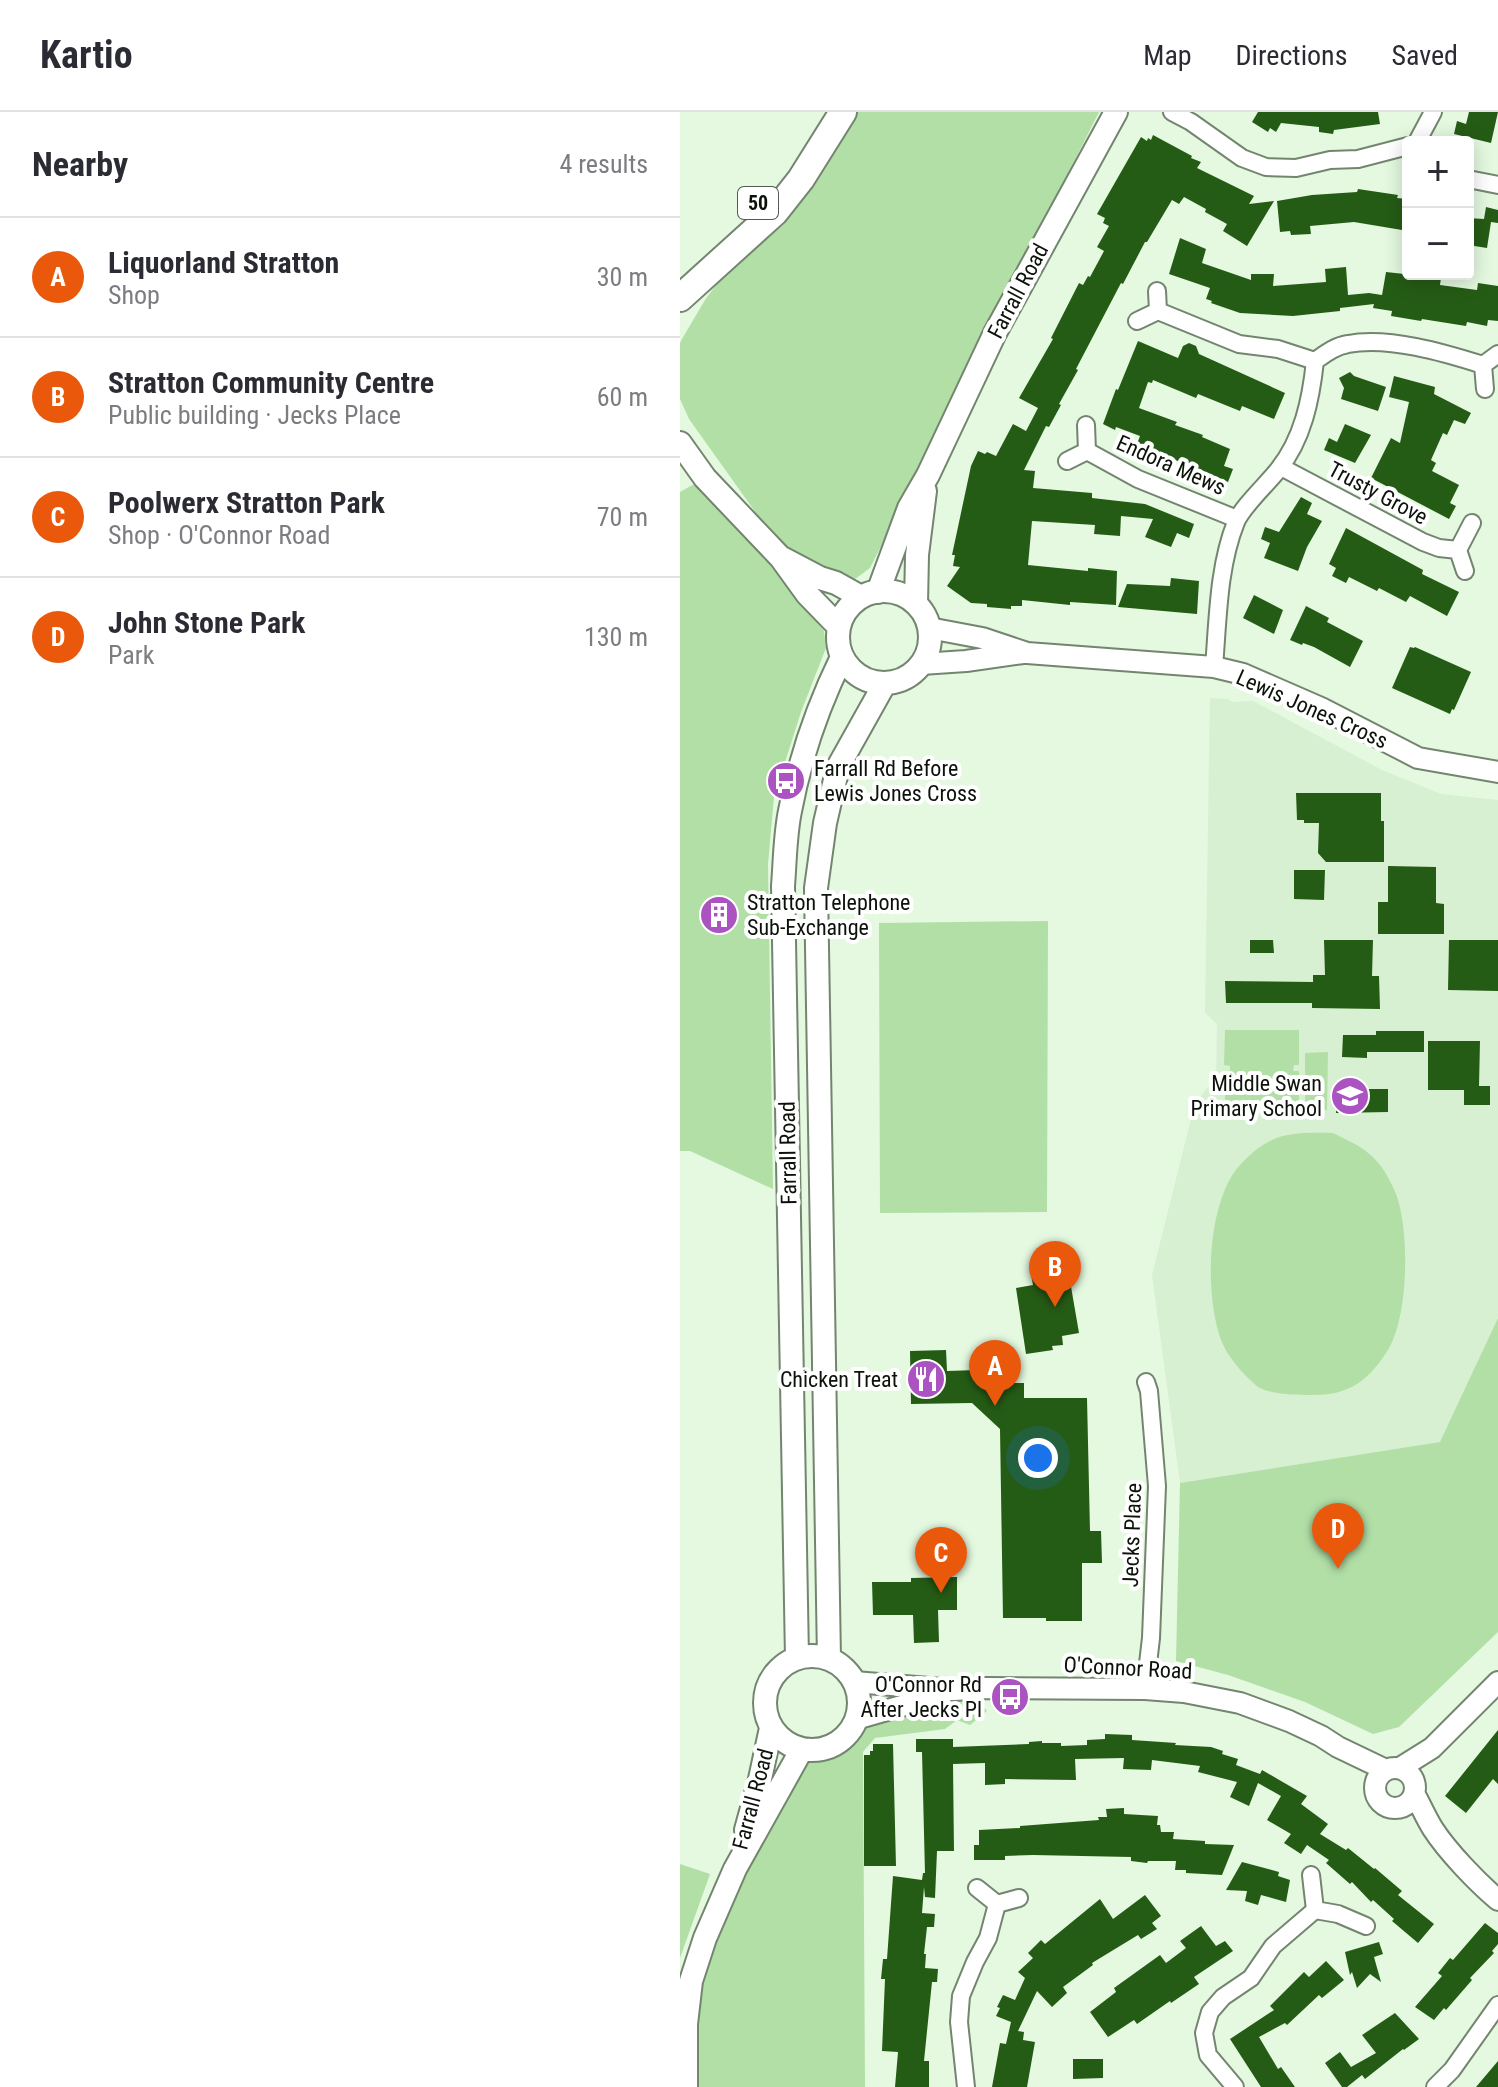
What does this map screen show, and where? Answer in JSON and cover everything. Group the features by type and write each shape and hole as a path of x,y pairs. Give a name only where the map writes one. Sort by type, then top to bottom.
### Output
{"main road":[{"name":"Farrall Road","path":"797,1658 783,886 790,812 806,750 842,657 839,627 844,615 851,605 869,595 995,333 1116,112"},
{"name":"50","path":"686,286 813,142 838,119"},
{"path":"680,314 686,286"},
{"path":"680,443 705,478 781,558 807,594 839,627"},
{"name":"Farrall Road","path":"916,604 920,518 928,475"},
{"path":"781,558 820,578 869,595 891,592 904,596 916,604 924,615 930,640 921,664 911,674 885,683 868,680 853,671 842,657"},
{"name":"Farrall Road","path":"829,1659 816,888 825,823 838,767 885,683"},
{"path":"814,1656 829,1659 848,1672 854,1682 859,1706 856,1719 841,1740 829,1747 802,1749 789,1744 771,1728 764,1701 768,1685 783,1665 797,1658 814,1656"},
{"name":"Farrall Road","path":"735,1869 771,1728"},
{"name":"Farrall Road","path":"686,2087 686,2024 691,1981 705,1938 735,1869 802,1749"}],"street":[{"path":"1172,112 1242,158 1266,167 1296,168 1330,160 1358,159 1402,148"},
{"path":"1420,136 1433,112"},
{"path":"1474,180 1498,185"},
{"path":"1157,291 1158,311"},
{"path":"1137,321 1158,311 1239,344 1278,349 1315,361"},
{"path":"1214,667 1221,584 1237,519 1281,467 1301,429 1311,395 1315,361 1333,348 1349,343 1379,343 1438,351 1483,365"},
{"path":"1483,365 1498,354"},
{"path":"1483,365 1485,389"},
{"name":"Endora Mews","path":"1086,425 1087,451"},
{"name":"Endora Mews","path":"1067,461 1087,451"},
{"name":"Endora Mews","path":"1087,451 1138,479 1237,519"},
{"name":"Trusty Grove","path":"1281,467 1423,542 1458,550"},
{"path":"1465,571 1458,550 1472,523"},
{"name":"Lewis Jones Cross","path":"929,628 982,638 1027,653"},
{"name":"Lewis Jones Cross","path":"921,664 1027,653 1214,667 1243,674 1321,708 1418,758 1498,772"},
{"name":"Jecks Place","path":"1145,1689 1151,1638 1157,1486 1146,1382"},
{"name":"O'Connor Road","path":"854,1682 954,1690 1145,1689 1184,1692 1240,1703 1321,1736 1338,1747 1358,1772 1410,1774 1411,1795 1433,1830 1498,1900"},
{"path":"1387,1775 1432,1748 1498,1682"},
{"name":"O'Connor Road","path":"856,1719 954,1690"},
{"path":"1411,1795 1432,1748"},
{"name":"O'Connor Road","path":"1387,1775 1375,1793 1383,1804 1395,1808 1411,1795"},
{"path":"1311,1875 1315,1910"},
{"path":"977,1888 997,1904"},
{"path":"997,1904 1019,1898"},
{"path":"966,2087 959,2022 961,1996 988,1938 997,1904"},
{"path":"1315,1910 1338,1914 1366,1926"},
{"path":"1235,2087 1208,2055 1204,2033 1210,2012 1223,1997 1251,1978 1273,1946 1315,1910"},
{"path":"1435,2087 1452,2070 1498,2005"}],"shaded area":[{"name":"Middle Swan Primary School","path":"1210,698 1232,702 1253,701 1382,770 1441,794 1498,800 1498,1318 1441,1442 1180,1483 1152,1275 1195,1103 1207,1088 1216,1088 1217,1024 1205,1013"}],"green space":[{"path":"843,112 1099,112 870,568 851,582 801,561 771,534 689,419 680,399 682,339 705,300"},
{"path":"705,478 824,631 826,648 801,712 774,797 768,864 773,1189 690,1151 680,1151 680,492"},
{"path":"1048,921 1047,1212 880,1213 879,923"},
{"path":"1225,1030 1299,1030 1299,1065 1294,1065 1293,1071 1299,1071 1299,1107 1225,1106 1225,1071 1230,1071 1230,1066 1224,1065"},
{"path":"1328,1052 1327,1110 1305,1110 1305,1053"},
{"path":"1333,1133 1374,1158 1396,1194 1401,1210 1405,1252 1399,1320 1386,1353 1371,1372 1355,1385 1325,1394 1270,1392 1258,1387 1245,1375 1221,1340 1212,1301 1211,1279 1218,1211 1233,1174 1263,1145 1292,1134"},
{"path":"1498,1318 1498,1632 1399,1727 1373,1734 1305,1702 1228,1675 1176,1661 1180,1483 1440,1442"},
{"path":"985,1688 980,1703 987,1711 970,1725 957,1720 945,1729 875,1738 863,1752 865,2087 689,2087 691,1981 802,1749 835,1743 856,1719"},
{"path":"680,1864 710,1874 680,1958"}],"building":[{"path":"1258,112 1378,112 1380,124 1334,130 1333,134 1319,132 1319,127 1281,123 1276,132 1270,128 1268,132 1252,122"},
{"path":"1469,112 1498,112 1491,143 1474,139 1474,136 1454,134 1457,121 1466,124"},
{"path":"1153,135 1201,162 1197,168 1254,196 1249,204 1274,201 1247,246 1223,231 1227,224 1205,212 1206,209 1184,197 1179,204 1172,200 1121,283 1076,369 1061,405 1049,427 1046,426 1024,470 1035,471 1033,488 1092,493 1092,498 1145,504 1194,524 1189,538 1177,533 1171,547 1145,537 1153,519 1121,516 1120,536 1094,534 1095,525 1032,521 1028,565 1117,571 1116,605 1070,602 1070,605 1022,600 1022,606 1011,606 1011,609 971,603 947,586 960,567 953,566 955,555 952,555 971,466 978,451 996,456 1013,424 1026,431 1038,408 1019,398 1053,339 1079,283 1083,285 1090,277 1104,251 1097,247 1109,226 1103,223 1105,218 1097,214 1141,137 1147,141"},
{"path":"1358,189 1398,195 1397,198 1402,198 1402,230 1354,222 1310,226 1311,234 1280,232 1277,201 1357,192"},
{"path":"1486,207 1498,210 1498,223 1491,222 1487,248 1474,246 1474,218 1484,219"},
{"path":"1180,238 1206,249 1202,263 1251,280 1251,274 1274,274 1273,286 1326,282 1325,269 1346,267 1348,295 1382,295 1386,272 1402,274 1402,280 1441,280 1440,285 1477,290 1478,283 1498,286 1498,321 1488,320 1487,326 1467,322 1466,326 1421,321 1391,316 1392,311 1373,308 1374,304 1293,316 1240,313 1206,299 1210,288 1169,274"},
{"path":"1138,341 1178,358 1183,346 1189,343 1196,346 1199,354 1285,393 1274,419 1242,406 1240,411 1198,394 1196,398 1153,380 1152,383 1148,382 1139,408 1177,422 1175,425 1230,449 1224,466 1233,469 1228,482 1213,476 1211,481 1195,476 1197,469 1137,444 1140,436 1103,424"},
{"path":"1350,372 1386,387 1378,411 1341,399 1344,388 1339,378"},
{"path":"1394,376 1435,387 1434,394 1471,413 1465,424 1454,420 1447,435 1443,433 1431,460 1436,463 1432,471 1459,485 1450,503 1456,506 1449,519 1371,478 1391,438 1400,443 1409,402 1389,397"},
{"path":"1345,424 1371,435 1355,463 1324,450 1329,438 1337,442"},
{"path":"1301,497 1312,503 1307,514 1322,521 1298,571 1264,558 1270,543 1261,539 1265,527 1279,532"},
{"path":"1346,528 1423,570 1422,574 1459,592 1447,616 1410,596 1406,602 1349,577 1346,583 1332,576 1336,568 1329,564"},
{"path":"1171,578 1199,581 1197,614 1118,607 1127,584 1170,586"},
{"path":"1254,595 1283,610 1274,634 1243,618"},
{"path":"1306,606 1329,618 1327,622 1363,641 1350,667 1314,647 1290,640"},
{"path":"1410,647 1471,672 1450,714 1392,688"},
{"path":"1296,793 1381,793 1384,862 1326,862 1318,853 1319,823 1297,820"},
{"path":"1388,866 1436,867 1436,903 1444,904 1444,934 1378,934 1378,902 1388,902"},
{"path":"1294,870 1325,870 1324,900 1294,899"},
{"name":"Stratton Telephone Sub-Exchange","path":"706,901 732,901 732,929 706,929"},
{"path":"1250,940 1273,940 1274,953 1250,953"},
{"path":"1324,940 1373,940 1372,976 1379,976 1380,1009 1312,1008 1312,1003 1226,1003 1225,981 1313,982 1313,975 1325,975"},
{"path":"1449,940 1498,940 1498,991 1448,990"},
{"path":"1376,1031 1424,1031 1424,1052 1367,1052 1367,1058 1342,1057 1343,1035 1376,1035"},
{"path":"1428,1041 1480,1041 1479,1086 1490,1086 1490,1105 1464,1105 1464,1090 1428,1090"},
{"path":"1388,1089 1388,1112 1336,1113 1337,1090"},
{"path":"1065,1265 1079,1333 1062,1336 1063,1345 1052,1346 1053,1350 1026,1354 1016,1288 1033,1285 1030,1269"},
{"path":"946,1350 947,1371 977,1370 976,1362 1006,1362 1007,1383 1024,1383 1024,1398 1087,1398 1090,1531 1101,1531 1102,1563 1082,1563 1082,1621 1003,1618 1000,1429 972,1403 911,1404 910,1351"},
{"path":"957,1577 957,1610 938,1610 939,1642 914,1643 913,1615 873,1615 872,1582"},
{"path":"1498,1730 1498,1784 1493,1779 1466,1813 1445,1796"},
{"path":"1105,1734 1132,1735 1132,1740 1211,1747 1238,1759 1236,1765 1260,1774 1262,1770 1307,1796 1301,1804 1328,1824 1320,1834 1346,1850 1348,1848 1375,1868 1402,1891 1398,1895 1434,1924 1418,1943 1373,1900 1371,1902 1352,1882 1350,1884 1326,1863 1329,1860 1307,1845 1301,1854 1284,1843 1291,1834 1267,1820 1281,1796 1258,1783 1249,1806 1230,1797 1237,1782 1198,1772 1200,1766 1152,1760 1151,1770 1123,1769 1124,1758 1075,1759 1076,1780 1005,1779 1005,1784 985,1785 985,1763 953,1764 954,1851 937,1851 935,1898 925,1897 924,1887 922,1913 935,1914 934,1927 927,1927 925,1968 938,1969 937,1982 932,1982 924,2061 929,2061 929,2087 895,2087 898,2052 882,2051 885,1979 881,1979 883,1959 887,1959 893,1876 922,1880 925,1873 922,1752 916,1752 916,1739 953,1739 953,1747 1042,1741 1061,1743 1061,1746 1087,1745 1087,1740 1105,1739"},
{"path":"873,1744 893,1744 896,1866 864,1866 864,1755 870,1755"},
{"path":"1124,1808 1124,1814 1158,1816 1157,1825 1160,1825 1161,1832 1174,1832 1173,1839 1234,1845 1222,1875 1186,1873 1186,1870 1175,1870 1176,1861 1147,1863 1131,1861 1131,1857 1033,1855 1005,1856 1005,1860 974,1860 974,1845 979,1845 979,1830 1099,1820 1098,1817 1107,1817 1106,1809"},
{"path":"1242,1862 1279,1872 1278,1876 1290,1880 1286,1902 1261,1895 1258,1905 1245,1901 1247,1891 1226,1890"},
{"path":"1145,1895 1161,1916 1152,1923 1157,1929 1141,1939 1138,1935 1092,1963 1063,1987 1067,1993 1052,2007 1037,1991 1018,2031 1024,2032 1023,2040 1035,2042 1027,2087 992,2087 1000,2043 1006,2044 1011,2022 996,2016 1000,2008 997,2007 1003,1995 1015,2000 1025,1978 1018,1972 1033,1958 1028,1953 1041,1940 1045,1944 1100,1899 1113,1919"},
{"path":"1485,1923 1498,1933 1494,1953 1434,2020 1415,2007 1442,1976 1438,1973 1450,1958 1453,1960"},
{"path":"1201,1926 1216,1946 1225,1941 1233,1951 1194,1977 1199,1984 1137,2024 1134,2020 1108,2037 1090,2012 1116,1992 1114,1988 1160,1955 1166,1963 1186,1948 1180,1941"},
{"path":"1379,1942 1383,1954 1374,1957 1381,1982 1370,1974 1357,1988 1352,1972 1350,1975 1345,1952"},
{"path":"1326,1961 1344,1980 1322,1998 1319,1995 1287,2025 1285,2023 1259,2037 1278,2069 1281,2067 1295,2087 1261,2087 1230,2039 1274,2010 1270,2006 1304,1972 1309,1977"},
{"path":"1395,2013 1419,2039 1365,2079 1362,2075 1347,2087 1342,2087 1325,2063 1340,2052 1351,2067 1376,2053 1362,2035"},
{"path":"1073,2059 1103,2059 1103,2078 1073,2079"},
{"path":"1498,2061 1498,2087 1476,2087"}],"place":[{"name":"Farrall Rd Before Lewis Jones Cross","path":"786,781"},
{"name":"Stratton Telephone Sub-Exchange","path":"719,915"},
{"name":"Middle Swan Primary School","path":"1350,1096"},
{"name":"Stratton Community Centre","path":"1055,1307"},
{"name":"Chicken Treat","path":"926,1379"},
{"name":"Liquorland Stratton","path":"995,1406"},
{"name":"John Stone Park","path":"1338,1569"},
{"name":"Poolwerx Stratton Park","path":"941,1593"},
{"name":"O'Connor Rd After Jecks Pl","path":"1010,1697"}]}
